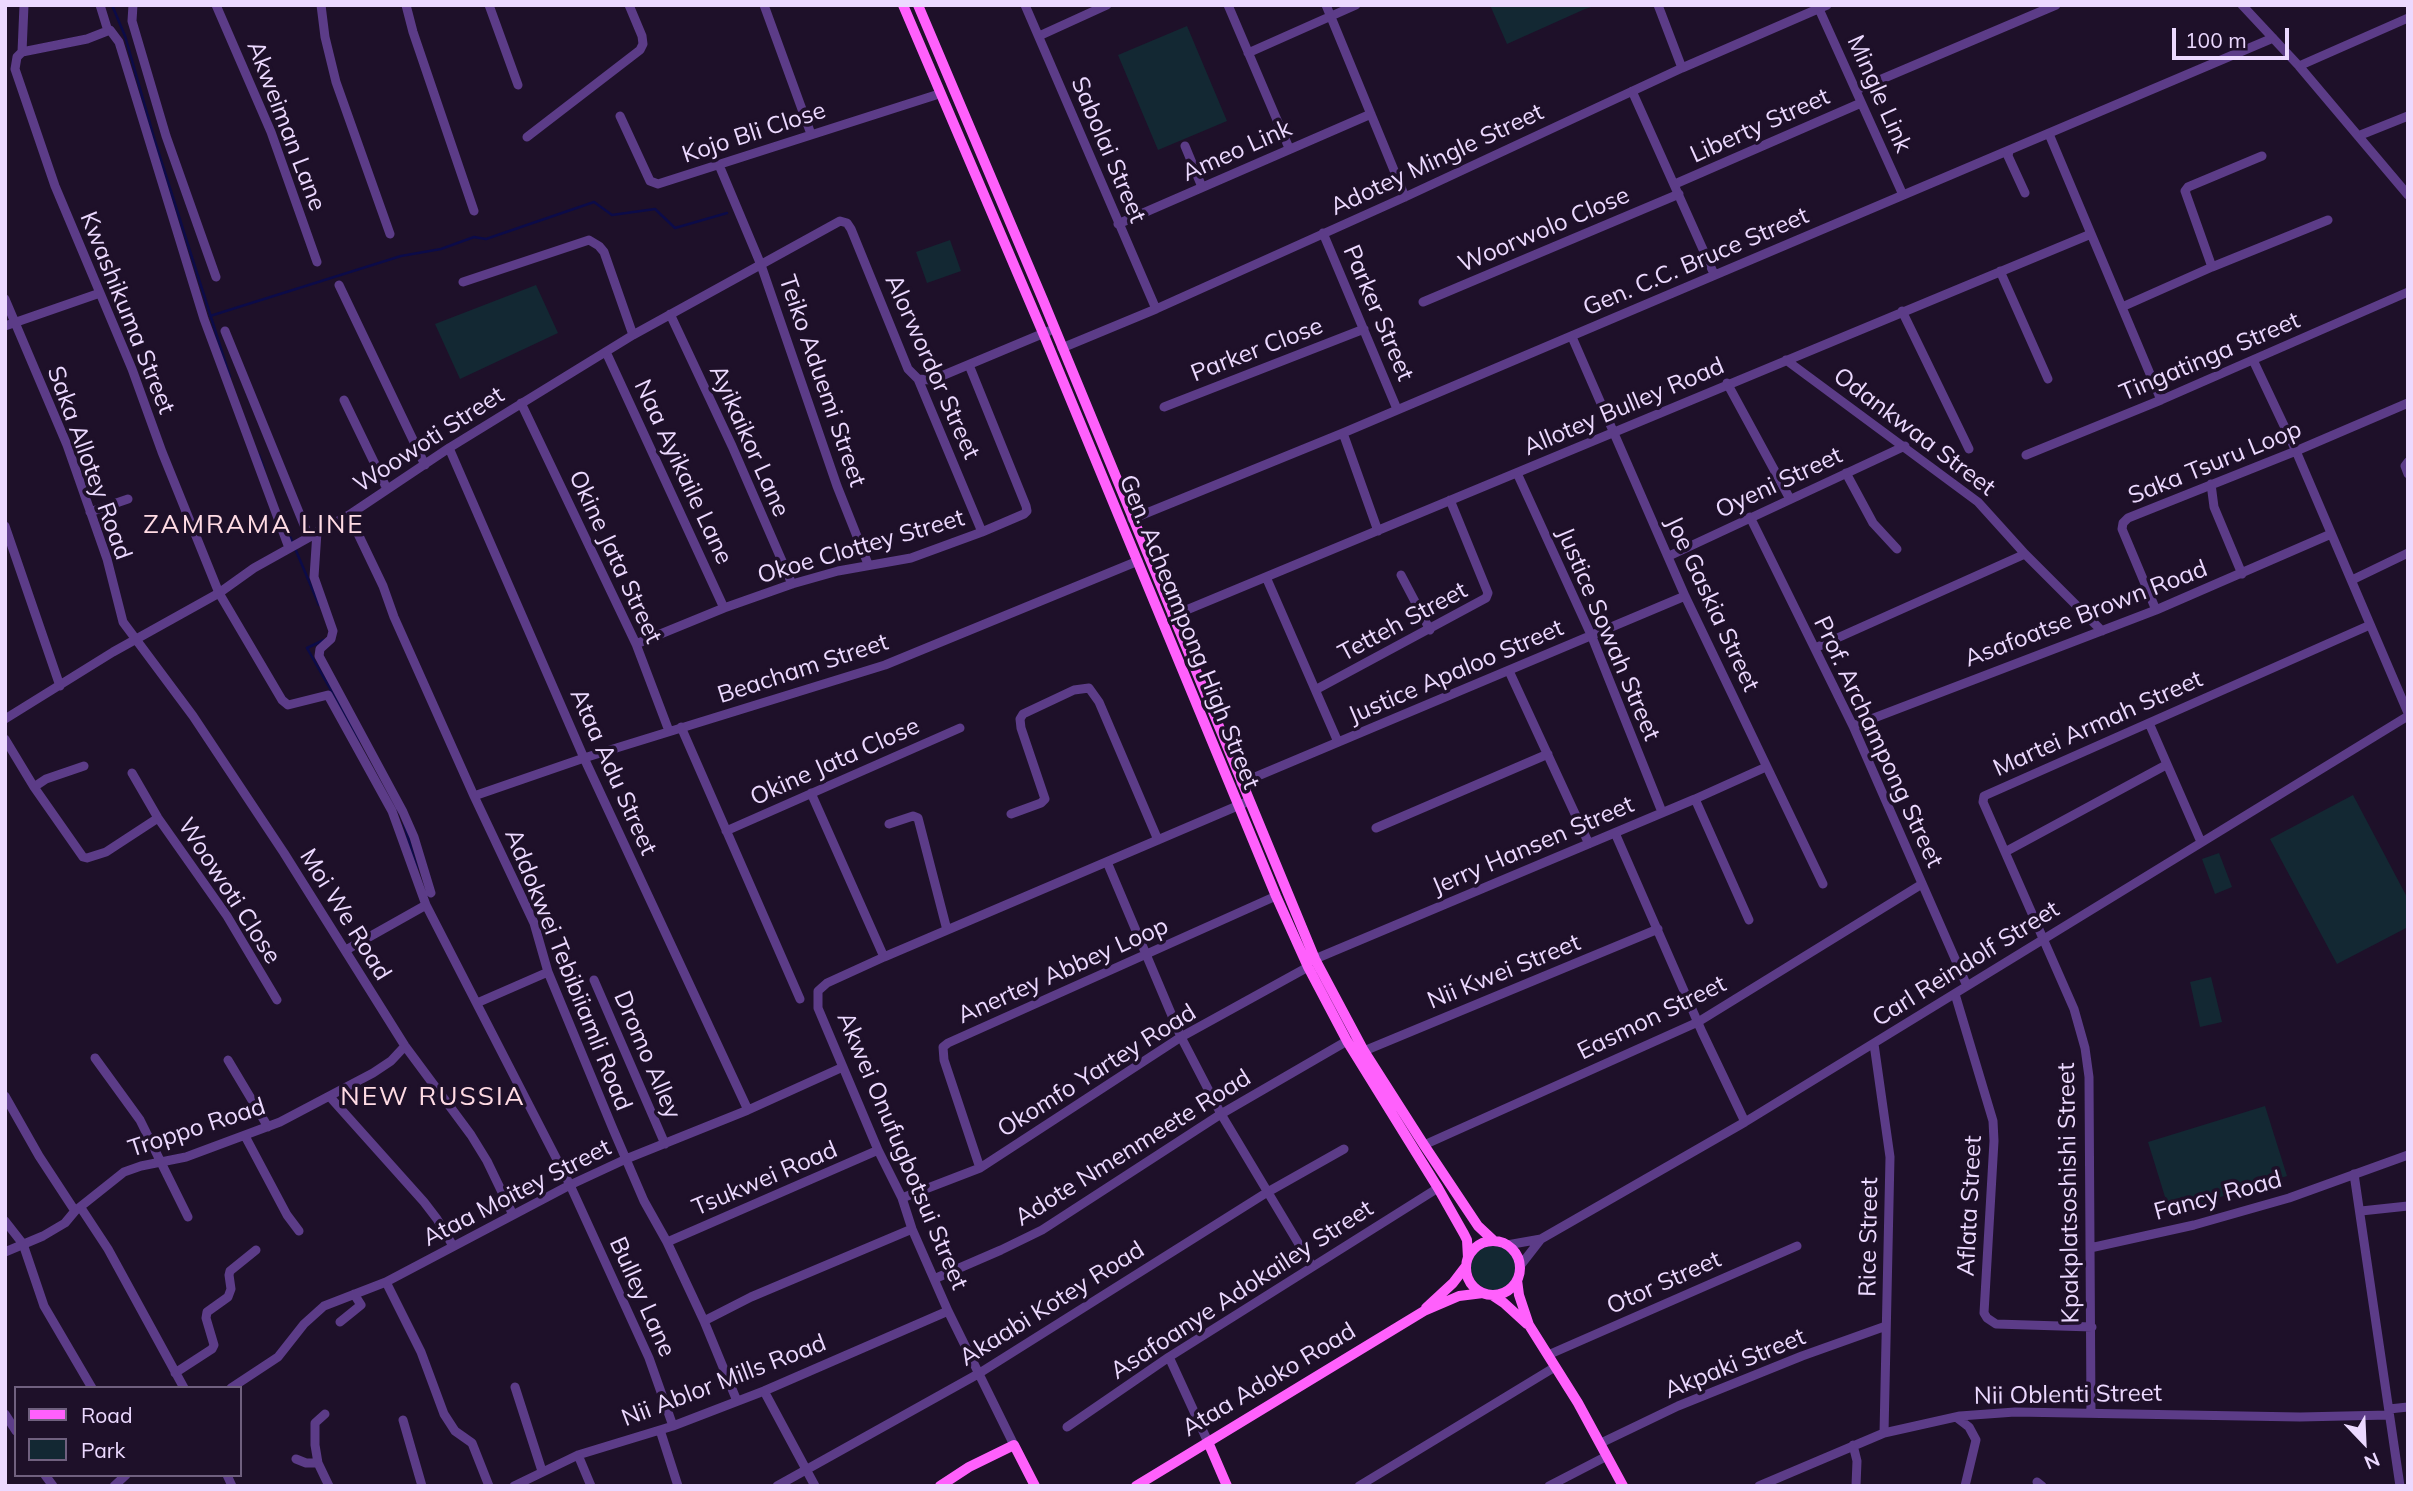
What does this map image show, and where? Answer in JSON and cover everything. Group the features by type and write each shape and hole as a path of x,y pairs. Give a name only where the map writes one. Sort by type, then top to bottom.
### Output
{"main road":[{"name":"Gen. Acheampong High Street","path":"903,5 1138,561 1312,963 1347,1041 1467,1240 1467,1262"},
{"name":"Gen. Acheampong High Street","path":"918,5 1055,328 1241,783 1243,803 1276,896 1364,1051 1465,1209 1482,1232 1494,1241"},
{"path":"1529,1325 1504,1303 1470,1282 1467,1262 1478,1245 1494,1241 1507,1245 1516,1252 1520,1266 1518,1296 1529,1325 1601,1443 1623,1486"},
{"name":"Ataa Adoko Road","path":"1424,1311 1453,1283 1467,1262"},
{"path":"1487,1294 1509,1290 1517,1280"},
{"name":"Ataa Adoko Road","path":"1136,1486 1424,1311 1460,1296 1487,1294"},
{"path":"1208,1442 1227,1486"},
{"path":"940,1486 1014,1445"},
{"name":"Akwei Onufugbotsui Street","path":"1014,1445 1035,1486"}],"street":[{"name":"Kwashikuma Street","path":"24,5 25,51 17,57 15,69 55,186 219,593 282,700 288,705 328,695"},
{"path":"100,5 108,31"},
{"path":"133,5 132,21 166,136 216,277"},
{"name":"Akweiman Lane","path":"216,5 271,132 317,262"},
{"path":"321,5 325,37 336,82 390,234"},
{"path":"407,5 413,32 474,211"},
{"path":"489,5 518,85"},
{"path":"527,137 640,50 643,44 642,36 629,5"},
{"path":"764,5 811,134"},
{"name":"Sabolai Street","path":"1025,5 1156,309"},
{"path":"1039,36 1107,5"},
{"path":"1228,5 1289,148"},
{"path":"1326,5 1405,197"},
{"path":"1248,53 1356,5"},
{"path":"1658,5 1682,68"},
{"path":"2029,5 2032,15"},
{"path":"1856,90 2056,5"},
{"path":"2242,5 2299,66 2408,195"},
{"name":"Adotey Mingle Street","path":"1062,348 1156,309 1682,68 1823,7"},
{"name":"Mingle Link","path":"1823,7 1861,103 1903,195"},
{"path":"2299,66 2408,18"},
{"path":"25,51 108,31 113,32 119,42 204,319 302,541"},
{"name":"Gen. C.C. Bruce Street","path":"1132,519 1572,337 1714,274 2273,38"},
{"path":"1632,91 1714,274"},
{"name":"Kojo Bli Close","path":"620,116 653,184 939,94"},
{"name":"Liberty Street","path":"1677,189 1861,103"},
{"name":"Ameo Link","path":"1118,224 1371,114"},
{"path":"2358,136 2408,116"},
{"path":"2049,134 2161,400"},
{"path":"1185,146 1202,187"},
{"path":"2009,151 2008,156 2025,194"},
{"path":"2212,267 2185,191 2188,187 2262,156"},
{"name":"Teiko Aduemi Street","path":"719,165 761,265 837,486 868,564"},
{"name":"Woorwolo Close","path":"1423,302 1677,189"},
{"path":"2122,307 2328,220"},
{"name":"Woowoti Street","path":"5,719 219,593 254,568 349,515 521,403 633,335 840,222"},
{"name":"Alorwordor Street","path":"840,222 847,223 851,229 908,369 918,379 982,533"},
{"name":"Parker Street","path":"1323,233 1397,409"},
{"name":"Allotey Bulley Road","path":"1172,616 1902,310 2091,234"},
{"path":"463,282 589,240 595,242 604,252 633,335"},
{"path":"2000,271 2048,379"},
{"path":"339,285 425,465"},
{"name":"Tingatinga Street","path":"2026,456 2408,292"},
{"path":"10,324 100,293"},
{"name":"Saka Allotey Road","path":"5,299 10,324 67,445 107,559 120,615 138,639"},
{"path":"1902,310 1969,449"},
{"name":"Ayikaikor Lane","path":"670,314 732,446 792,584"},
{"path":"918,379 932,380 1055,328"},
{"name":"Parker Close","path":"1164,407 1364,329"},
{"path":"225,331 333,631 331,639 320,649 319,656 403,812 414,837 431,893"},
{"name":"Joe Gaskia Street","path":"1572,337 1685,596 1823,884"},
{"name":"Naa Ayikaile Lane","path":"606,352 724,608"},
{"name":"Odankwaa Street","path":"1786,360 1978,502 2025,554 2102,631"},
{"path":"2253,360 2408,714"},
{"name":"Okoe Clottey Street","path":"636,644 792,584 868,564 911,558 982,533 1024,514 1027,510 969,365"},
{"path":"1727,383 1790,499"},
{"path":"344,400 387,489"},
{"name":"Okine Jata Street","path":"521,403 636,644 669,731"},
{"name":"Saka Tsuru Loop","path":"2156,610 2122,528 2128,518 2408,403"},
{"path":"1343,433 1378,531"},
{"name":"Oyeni Street","path":"1669,556 1905,446"},
{"name":"Ataa Adu Street","path":"450,448 584,758 748,1110"},
{"path":"2408,461 2405,466 2408,474"},
{"name":"Justice Sowah Street","path":"1517,473 1592,637 1662,812"},
{"path":"1846,473 1874,523 1897,549"},
{"path":"2211,484 2214,507 2242,574"},
{"path":"90,512 128,499"},
{"name":"Tetteh Street","path":"1317,689 1483,602 1488,593 1450,500"},
{"name":"Addokwei Tebibiiamli Road","path":"349,515 383,586 394,617 474,796 534,923 548,972 626,1159 704,1321 737,1401"},
{"name":"Prof. Archampong Street","path":"1750,517 1853,726 1967,986"},
{"path":"5,526 60,686"},
{"name":"Asafoatse Brown Road","path":"1853,726 2156,610 2331,534"},
{"path":"2351,580 2408,553"},
{"path":"1815,648 2025,554"},
{"name":"Beacham Street","path":"474,796 681,727 885,665 1138,561"},
{"path":"1401,575 1430,629"},
{"path":"1266,577 1338,742"},
{"name":"Justice Apaloo Street","path":"1241,783 1685,596"},
{"name":"Martei Armah Street","path":"2044,939 1983,802 1984,796 2370,625"},
{"name":"Moi We Road","path":"138,639 230,771 405,1046 482,1153 513,1215"},
{"path":"1510,671 1589,844"},
{"path":"1011,814 1045,799 1021,728 1020,719 1023,714 1074,690 1089,688 1100,702 1158,840"},
{"name":"Bulley Lane","path":"328,695 392,811 428,907 570,1185 655,1373 673,1426"},
{"name":"Carl Reindolf Street","path":"1507,1245 1541,1239 1745,1122 2408,714"},
{"path":"2148,723 2201,842"},
{"path":"681,727 800,999"},
{"name":"Okine Jata Close","path":"726,831 960,728"},
{"name":"Woowoti Close","path":"5,739 79,853 87,858 106,852 158,818 227,916 277,1000"},
{"path":"1376,828 1548,754"},
{"path":"2005,852 2166,765"},
{"path":"34,787 46,779 85,766"},
{"name":"Jerry Hansen Street","path":"1312,963 1766,767"},
{"path":"132,773 158,818"},
{"path":"811,793 884,957"},
{"path":"1695,799 1749,920"},
{"name":"Akwei Onufugbotsui Street","path":"1014,1445 948,1311 912,1230 902,1198 878,1150 818,1008 818,991 827,983 884,957 1243,803"},
{"path":"890,824 913,816 918,818 947,930"},
{"path":"1615,833 1745,1122"},
{"path":"1107,862 1181,1037 1266,1193 1312,1266"},
{"name":"Easmon Street","path":"1424,1145 1698,1022 1922,884"},
{"name":"Anertey Abbey Loop","path":"979,1168 944,1060 943,1047 1276,896"},
{"path":"346,950 428,907"},
{"name":"Nii Kwei Street","path":"1364,1051 1658,929"},
{"name":"Kpakplatsoshishi Street","path":"2044,939 2074,1009 2085,1048 2089,1077 2091,1412"},
{"name":"Okomfo Yartey Road","path":"902,1198 979,1168 1181,1037 1312,963"},
{"path":"477,1003 548,972"},
{"name":"Dromo Alley","path":"594,980 665,1144"},
{"name":"Aflata Street","path":"1955,994 1993,1121 1984,1313 1996,1324 2092,1326"},
{"name":"Adote Nmenmeete Road","path":"934,1279 1042,1230 1221,1114 1347,1041"},
{"name":"Rice Street","path":"1874,1044 1890,1157 1884,1433"},
{"name":"Troppo Road","path":"5,1252 43,1236 65,1223 124,1172 186,1157 268,1127 330,1097 391,1061 405,1046"},
{"path":"95,1058 140,1119 188,1217"},
{"path":"228,1060 268,1127"},
{"name":"Ataa Moitey Street","path":"234,1386 285,1351 304,1324 324,1306 386,1282 570,1185 626,1159 748,1110 843,1067"},
{"path":"5,1096 40,1156 108,1249 183,1386"},
{"path":"330,1097 424,1202 453,1246"},
{"path":"245,1136 287,1215 299,1231"},
{"name":"Akaabi Kotey Road","path":"777,1486 978,1374 1266,1193 1343,1149"},
{"name":"Tsukwei Road","path":"667,1242 878,1150"},
{"name":"Fancy Road","path":"2090,1248 2206,1222 2289,1198 2408,1155"},
{"path":"2354,1174 2400,1486"},
{"name":"Asafoanye Adokailey Street","path":"1067,1427 1169,1357 1438,1188"},
{"path":"2361,1211 2408,1206"},
{"path":"5,1221 23,1244 44,1306 91,1386"},
{"path":"704,1321 751,1297 912,1230"},
{"name":"Carl Reindolf Street","path":"1520,1266 1541,1239"},
{"name":"Otor Street","path":"1548,1355 1797,1246"},
{"path":"175,1373 212,1349 214,1345 206,1318 207,1312 229,1297 230,1270 256,1250"},
{"path":"386,1282 421,1352 444,1414 455,1431 472,1443 489,1486"},
{"path":"340,1322 360,1305 354,1294"},
{"name":"Nii Ablor Mills Road","path":"514,1486 578,1455 673,1426 764,1391 948,1311"},
{"name":"Akpaki Street","path":"1601,1443 1678,1406 1886,1326"},
{"path":"1169,1357 1208,1442"},
{"path":"1359,1486 1555,1367"},
{"path":"515,1387 541,1471"},
{"path":"764,1391 815,1486"},
{"name":"Nii Oblenti Street","path":"1759,1486 1884,1433 1956,1417 2015,1412 2091,1412 2300,1417 2389,1412 2408,1407"},
{"path":"325,1414 316,1423 315,1445 318,1463 329,1486"},
{"path":"1956,1417 1969,1427 1976,1440 1965,1486"},
{"path":"402,1420 422,1486"},
{"path":"660,1430 678,1486"},
{"path":"1853,1445 1857,1461 1856,1486"},
{"path":"578,1455 591,1486"},
{"path":"1549,1486 1608,1456"},
{"path":"296,1459 306,1463 318,1463"}],"green space":[{"path":"1490,5 1598,5 1507,44"},
{"path":"1187,26 1227,121 1158,150 1118,55"},
{"path":"950,240 961,271 927,283 916,252"},
{"path":"536,285 558,333 460,379 435,324"},
{"path":"2353,795 2408,899 2408,927 2337,964 2270,839"},
{"path":"2219,853 2232,887 2215,894 2202,859"},
{"path":"2211,977 2222,1022 2200,1027 2190,982"},
{"path":"2265,1106 2287,1176 2170,1213 2148,1142"},
{"path":"1494,1244 1510,1251 1517,1267 1510,1283 1494,1290 1478,1283 1471,1267 1478,1251"}],"waterway":[{"path":"112,5 125,36 155,141 230,377"},
{"path":"210,316 401,256 441,249 474,237 486,239 594,202 612,215 655,209 675,228 727,213"},
{"path":"259,455 264,469"},
{"path":"286,527 319,605"},
{"path":"324,640 307,648 360,741"},
{"path":"404,824 417,868"}],"district":[{"name":"ZAMRAMA LINE","path":"254,525"},
{"name":"NEW RUSSIA","path":"433,1097"}]}
